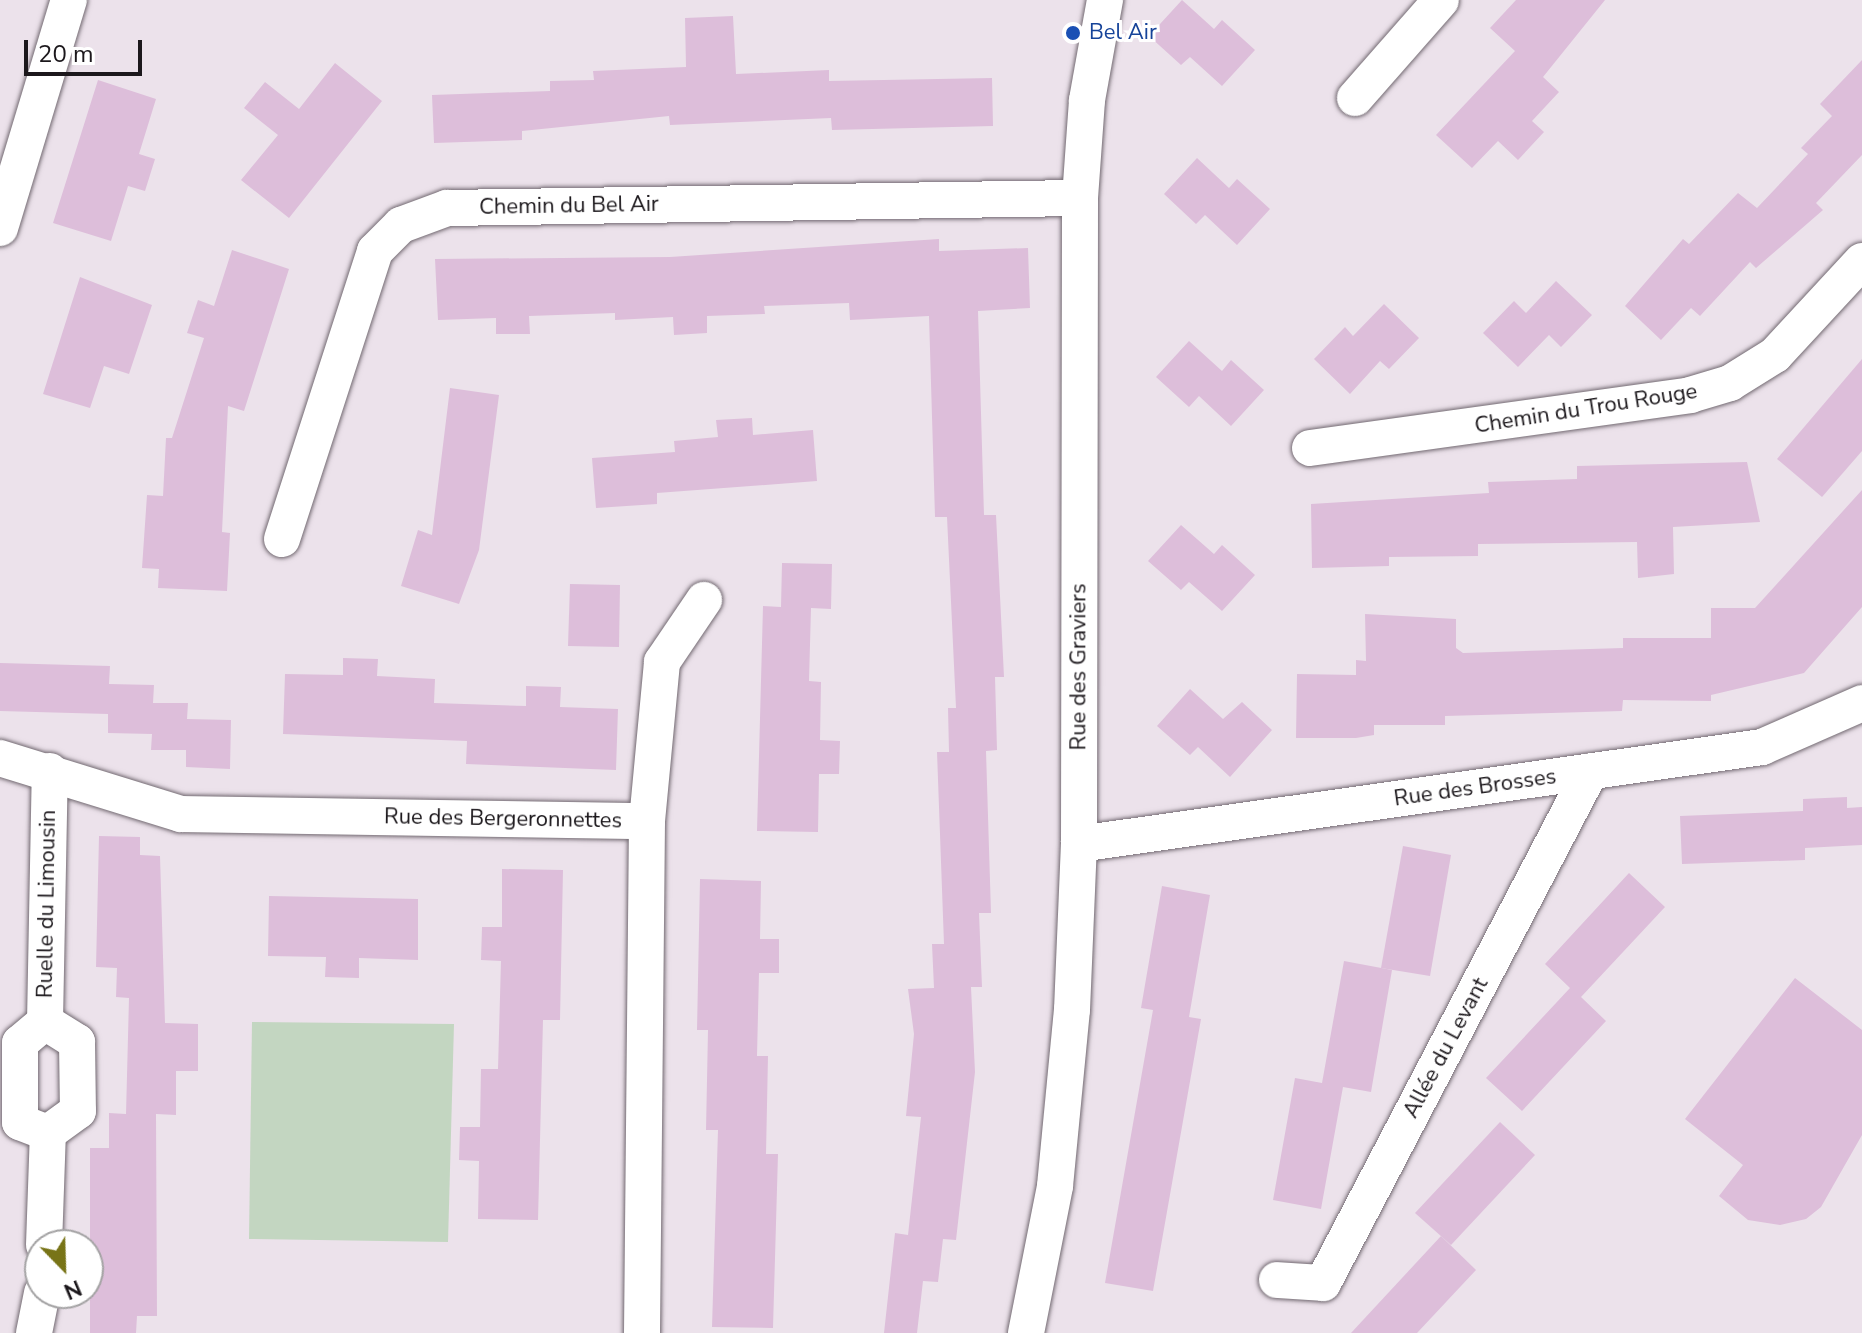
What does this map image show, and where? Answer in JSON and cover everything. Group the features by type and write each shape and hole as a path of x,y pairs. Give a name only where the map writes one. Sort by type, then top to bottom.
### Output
{"street":[{"path":"0,228 69,0"},
{"name":"Rue des Graviers","path":"1026,1333 1055,1186 1079,844 1080,198 1087,100 1105,0"},
{"path":"1355,98 1441,0"},
{"name":"Chemin du Bel Air","path":"282,539 375,251 401,225 447,208 1080,198"},
{"name":"Chemin du Trou Rouge","path":"1310,448 1644,402 1730,383 1775,355 1862,261"},
{"path":"647,821 662,662 704,600"},
{"name":"Rue des Brosses","path":"1079,844 1762,747 1860,709"},
{"name":"Rue des Bergeronnettes","path":"0,758 181,814 647,821 642,1333"},
{"name":"Ruelle du Limousin","path":"48,1133 20,1122 20,1043 45,1022 50,771"},
{"name":"Allée du Levant","path":"1277,1280 1323,1283 1590,772"},
{"path":"45,1022 77,1042 78,1111 48,1133 45,1229"},
{"path":"34,1333 39,1309"}],"green space":[{"path":"252,1022 454,1024 448,1242 249,1239"}],"building":[{"path":"1182,0 1214,29 1222,20 1255,50 1222,86 1190,57 1181,65 1149,36"},
{"path":"1516,0 1605,0 1543,77 1559,92 1532,121 1544,132 1518,160 1498,141 1472,168 1436,135 1515,51 1490,28"},
{"path":"733,16 736,74 829,70 829,81 992,78 993,126 832,130 831,118 670,125 669,116 522,131 522,140 434,143 432,95 550,91 550,81 594,80 593,71 686,67 685,18"},
{"path":"1862,60 1862,155 1816,203 1823,210 1756,268 1750,262 1700,316 1691,308 1661,340 1625,306 1683,239 1689,244 1738,193 1757,208 1808,154 1801,148 1832,116 1820,104"},
{"path":"335,63 382,101 289,218 241,180 278,135 244,108 265,82 299,109"},
{"path":"98,80 156,99 139,154 155,159 145,191 128,186 111,241 53,223"},
{"path":"1197,158 1229,188 1237,179 1270,209 1237,245 1205,215 1196,224 1164,194"},
{"path":"939,239 939,251 1028,248 1030,308 978,311 984,515 996,515 1004,677 995,677 997,750 986,751 991,913 979,913 982,987 971,987 975,1072 956,1240 943,1239 938,1282 923,1281 917,1333 884,1333 895,1233 908,1235 921,1117 906,1116 914,1034 908,989 934,988 932,944 944,944 937,752 949,752 948,708 956,708 947,517 935,517 929,316 850,320 849,303 764,306 765,314 707,316 707,333 674,335 673,317 615,320 615,313 529,316 530,334 496,334 496,318 438,320 435,259 670,257"},
{"path":"232,250 289,269 244,411 228,406 222,532 230,533 227,591 158,588 159,569 142,568 147,495 163,496 166,438 172,438 204,338 187,333 198,300 214,306"},
{"path":"80,277 152,305 129,374 104,366 90,408 43,394"},
{"path":"1556,281 1592,315 1561,347 1549,335 1518,367 1483,333 1514,301 1526,313"},
{"path":"1384,304 1419,338 1389,369 1380,361 1350,394 1314,359 1345,327 1353,336"},
{"path":"1189,341 1222,371 1231,360 1264,390 1231,426 1199,396 1189,407 1156,377"},
{"path":"1862,359 1862,451 1822,497 1777,459"},
{"path":"450,388 499,395 479,550 459,604 401,586 418,530 432,535"},
{"path":"752,418 753,435 813,430 817,481 657,493 657,504 596,508 592,458 675,452 674,441 718,437 716,420"},
{"path":"1747,462 1760,522 1673,527 1674,574 1638,578 1637,542 1478,544 1478,556 1389,557 1389,566 1312,568 1311,504 1489,493 1488,482 1577,479 1577,466"},
{"path":"1862,490 1862,607 1804,673 1711,695 1711,701 1623,700 1622,711 1445,716 1445,725 1374,725 1374,735 1356,738 1296,738 1297,674 1356,675 1356,660 1366,661 1365,614 1456,619 1456,648 1463,653 1623,648 1623,638 1711,638 1711,608 1755,608"},
{"path":"1181,525 1214,554 1222,545 1255,575 1222,611 1189,582 1181,590 1148,561"},
{"path":"782,563 832,564 831,609 811,608 809,681 821,682 820,740 840,741 839,774 819,774 818,832 757,831 763,606 781,607"},
{"path":"570,584 620,585 619,647 568,646"},
{"path":"343,658 378,659 377,676 435,679 434,703 526,706 526,686 561,687 560,707 618,709 616,770 466,764 467,741 283,734 285,674 343,675"},
{"path":"0,663 110,666 109,684 154,685 153,703 188,703 187,719 231,720 230,769 186,767 186,750 151,750 152,734 108,733 108,714 0,711"},
{"path":"1190,689 1223,719 1242,702 1272,730 1230,777 1198,747 1190,755 1157,726"},
{"path":"1847,797 1847,808 1862,807 1862,845 1805,848 1805,860 1682,864 1680,816 1803,811 1803,799"},
{"path":"99,836 140,837 140,855 160,856 165,1023 198,1024 198,1071 176,1071 176,1115 156,1114 157,1316 137,1316 136,1333 90,1333 90,1309 104,1309 104,1229 90,1229 90,1148 109,1148 109,1113 126,1114 129,998 116,997 117,968 96,967"},
{"path":"1403,846 1451,855 1430,976 1381,968"},
{"path":"502,869 563,870 560,1020 543,1020 538,1220 478,1219 479,1161 459,1160 460,1127 480,1127 481,1069 498,1069 501,961 481,960 482,927 502,927"},
{"path":"1629,873 1665,907 1581,997 1606,1021 1522,1111 1486,1078 1570,988 1545,964"},
{"path":"700,879 761,881 760,939 779,939 779,973 759,973 757,1056 768,1056 766,1154 778,1154 773,1328 712,1327 718,1130 706,1130 708,1030 697,1030"},
{"path":"1162,886 1210,895 1189,1017 1201,1019 1153,1291 1105,1283 1153,1010 1141,1008"},
{"path":"269,896 418,899 418,960 359,958 359,978 325,977 326,957 268,956"},
{"path":"1344,961 1392,970 1371,1092 1343,1087 1321,1209 1273,1200 1295,1078 1322,1083"},
{"path":"1795,978 1862,1030 1862,1135 1821,1207 1806,1219 1780,1225 1748,1220 1719,1196 1743,1165 1685,1119"},
{"path":"1500,1122 1535,1155 1451,1245 1415,1213"},
{"path":"1441,1236 1476,1270 1417,1333 1351,1333"}],"place":[{"name":"Bel Air","path":"1073,33"}]}
